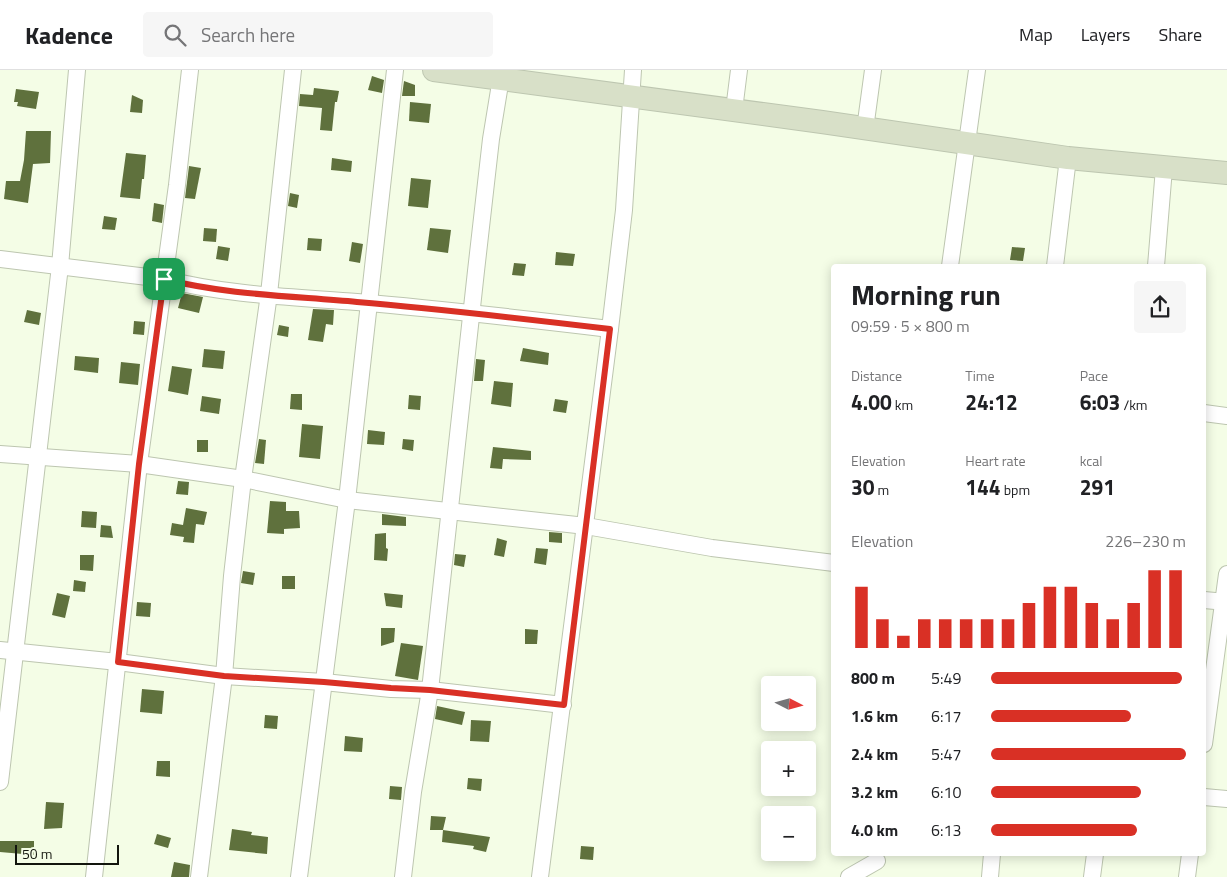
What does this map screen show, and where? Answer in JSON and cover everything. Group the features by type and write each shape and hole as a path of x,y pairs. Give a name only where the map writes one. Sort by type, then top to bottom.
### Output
{"street":[{"path":"0,782 7,651 38,456 60,266 77,70"},
{"path":"94,877 139,464 190,70"},
{"path":"199,877 224,676 232,576 243,479 269,294 293,70"},
{"path":"300,877 347,500 396,70"},
{"path":"434,70 500,78 530,76 631,96 1068,158 1227,173"},
{"path":"540,877 564,705 624,210 633,70"},
{"path":"734,110 739,70"},
{"path":"865,129 873,70"},
{"path":"950,264 977,70"},
{"path":"403,877 413,792 430,690 471,312 500,78"},
{"path":"1055,264 1068,158"},
{"path":"1156,264 1164,168"},
{"path":"0,259 164,279 188,285 471,312 610,329"},
{"path":"1206,412 1227,416"},
{"path":"0,454 139,464 243,479 347,500 586,526 712,548 831,563"},
{"path":"1206,730 1225,602 1227,574"},
{"path":"1206,600 1225,602"},
{"path":"7,651 118,662 224,676 430,690 564,705"},
{"path":"1206,797 1227,799"},
{"path":"990,877 992,856"},
{"path":"1092,877 1095,856"},
{"path":"1187,877 1190,856"},
{"path":"849,877 876,864"}],"building":[{"path":"372,76 384,80 382,93 368,90"},
{"path":"404,81 415,85 415,96 402,96"},
{"path":"314,88 339,91 337,102 335,102 332,131 320,130 322,108 299,106 300,94 313,95"},
{"path":"16,89 39,92 36,109 17,106 18,102 14,102"},
{"path":"132,95 143,100 142,113 130,112"},
{"path":"410,102 431,104 429,123 409,121"},
{"path":"26,131 51,131 50,163 33,164 28,203 4,199 6,181 20,181"},
{"path":"126,153 146,155 140,199 120,197"},
{"path":"332,158 352,161 351,172 331,170"},
{"path":"189,166 201,168 195,199 185,198"},
{"path":"411,178 431,180 428,208 408,206"},
{"path":"290,193 299,195 297,208 288,206"},
{"path":"154,203 164,205 162,223 152,221"},
{"path":"104,216 117,218 115,230 102,229"},
{"path":"204,228 217,229 216,242 203,241"},
{"path":"430,228 451,230 448,253 427,250"},
{"path":"308,238 322,239 321,251 307,250"},
{"path":"352,242 363,244 360,263 349,261"},
{"path":"218,246 230,248 228,261 216,259"},
{"path":"1012,247 1025,248 1023,261 1010,260"},
{"path":"556,252 575,254 573,266 555,265"},
{"path":"514,263 526,264 524,276 512,275"},
{"path":"182,293 203,297 199,313 178,308"},
{"path":"313,309 334,310 333,325 326,324 323,342 308,340"},
{"path":"27,310 41,313 39,325 24,322"},
{"path":"134,321 145,322 144,335 133,334"},
{"path":"279,325 289,327 288,337 277,335"},
{"path":"523,348 549,353 548,365 520,361"},
{"path":"204,349 225,351 223,369 202,367"},
{"path":"75,356 99,358 98,373 74,370"},
{"path":"476,359 485,360 483,381 474,381"},
{"path":"121,362 140,364 138,385 119,383"},
{"path":"172,366 192,369 188,395 168,391"},
{"path":"494,381 513,383 511,407 491,404"},
{"path":"291,394 302,394 302,410 290,409"},
{"path":"409,395 421,396 420,410 408,409"},
{"path":"202,396 221,399 219,414 200,411"},
{"path":"555,399 568,401 566,413 553,411"},
{"path":"302,424 323,426 320,459 299,457"},
{"path":"368,430 385,432 384,445 367,444"},
{"path":"259,439 266,440 264,464 255,463"},
{"path":"403,439 414,440 413,451 402,449"},
{"path":"197,440 208,440 208,452 197,452"},
{"path":"493,447 531,451 531,460 503,459 502,469 490,468"},
{"path":"178,481 189,482 188,495 176,494"},
{"path":"270,501 286,502 286,511 299,511 300,528 284,529 284,534 267,533"},
{"path":"186,508 207,512 204,525 196,524 194,543 183,542 184,537 170,535 172,523 183,525"},
{"path":"82,511 97,512 96,528 81,527"},
{"path":"382,514 406,517 406,526 382,525"},
{"path":"101,525 111,526 113,538 100,537"},
{"path":"549,532 562,533 562,543 549,542"},
{"path":"386,533 387,561 374,560 375,534"},
{"path":"497,538 507,541 504,557 494,555"},
{"path":"536,548 548,549 546,565 534,563"},
{"path":"455,554 466,555 464,567 454,565"},
{"path":"80,555 94,555 93,571 80,570"},
{"path":"243,571 255,573 253,585 241,583"},
{"path":"282,576 295,576 295,589 282,589"},
{"path":"74,580 86,582 85,592 73,591"},
{"path":"57,593 70,596 65,618 52,615"},
{"path":"384,593 403,595 402,608 386,606"},
{"path":"137,602 151,603 150,617 136,616"},
{"path":"381,628 395,628 394,642 381,646"},
{"path":"525,629 538,630 537,644 525,644"},
{"path":"401,643 423,646 418,680 395,676"},
{"path":"142,689 164,691 162,714 140,712"},
{"path":"437,706 465,712 462,725 435,719"},
{"path":"265,715 278,716 277,729 264,728"},
{"path":"471,720 491,721 489,742 470,741"},
{"path":"345,736 363,738 362,752 344,751"},
{"path":"157,761 170,761 170,777 156,776"},
{"path":"468,778 482,779 481,791 467,789"},
{"path":"390,786 402,787 401,800 389,799"},
{"path":"46,802 64,803 62,828 44,829"},
{"path":"431,816 446,817 443,830 430,830"},
{"path":"232,829 252,832 251,835 268,837 267,854 229,850"},
{"path":"443,830 490,837 486,852 473,849 474,846 442,842"},
{"path":"157,834 171,838 168,848 154,844"},
{"path":"0,841 34,841 34,855 0,852"},
{"path":"581,846 594,847 593,860 580,859"},
{"path":"174,862 190,865 189,877 171,877"}],"route":[{"path":"164,279 188,285 471,312 610,329 564,705 430,690 224,676 118,662 139,464 164,279"}]}
